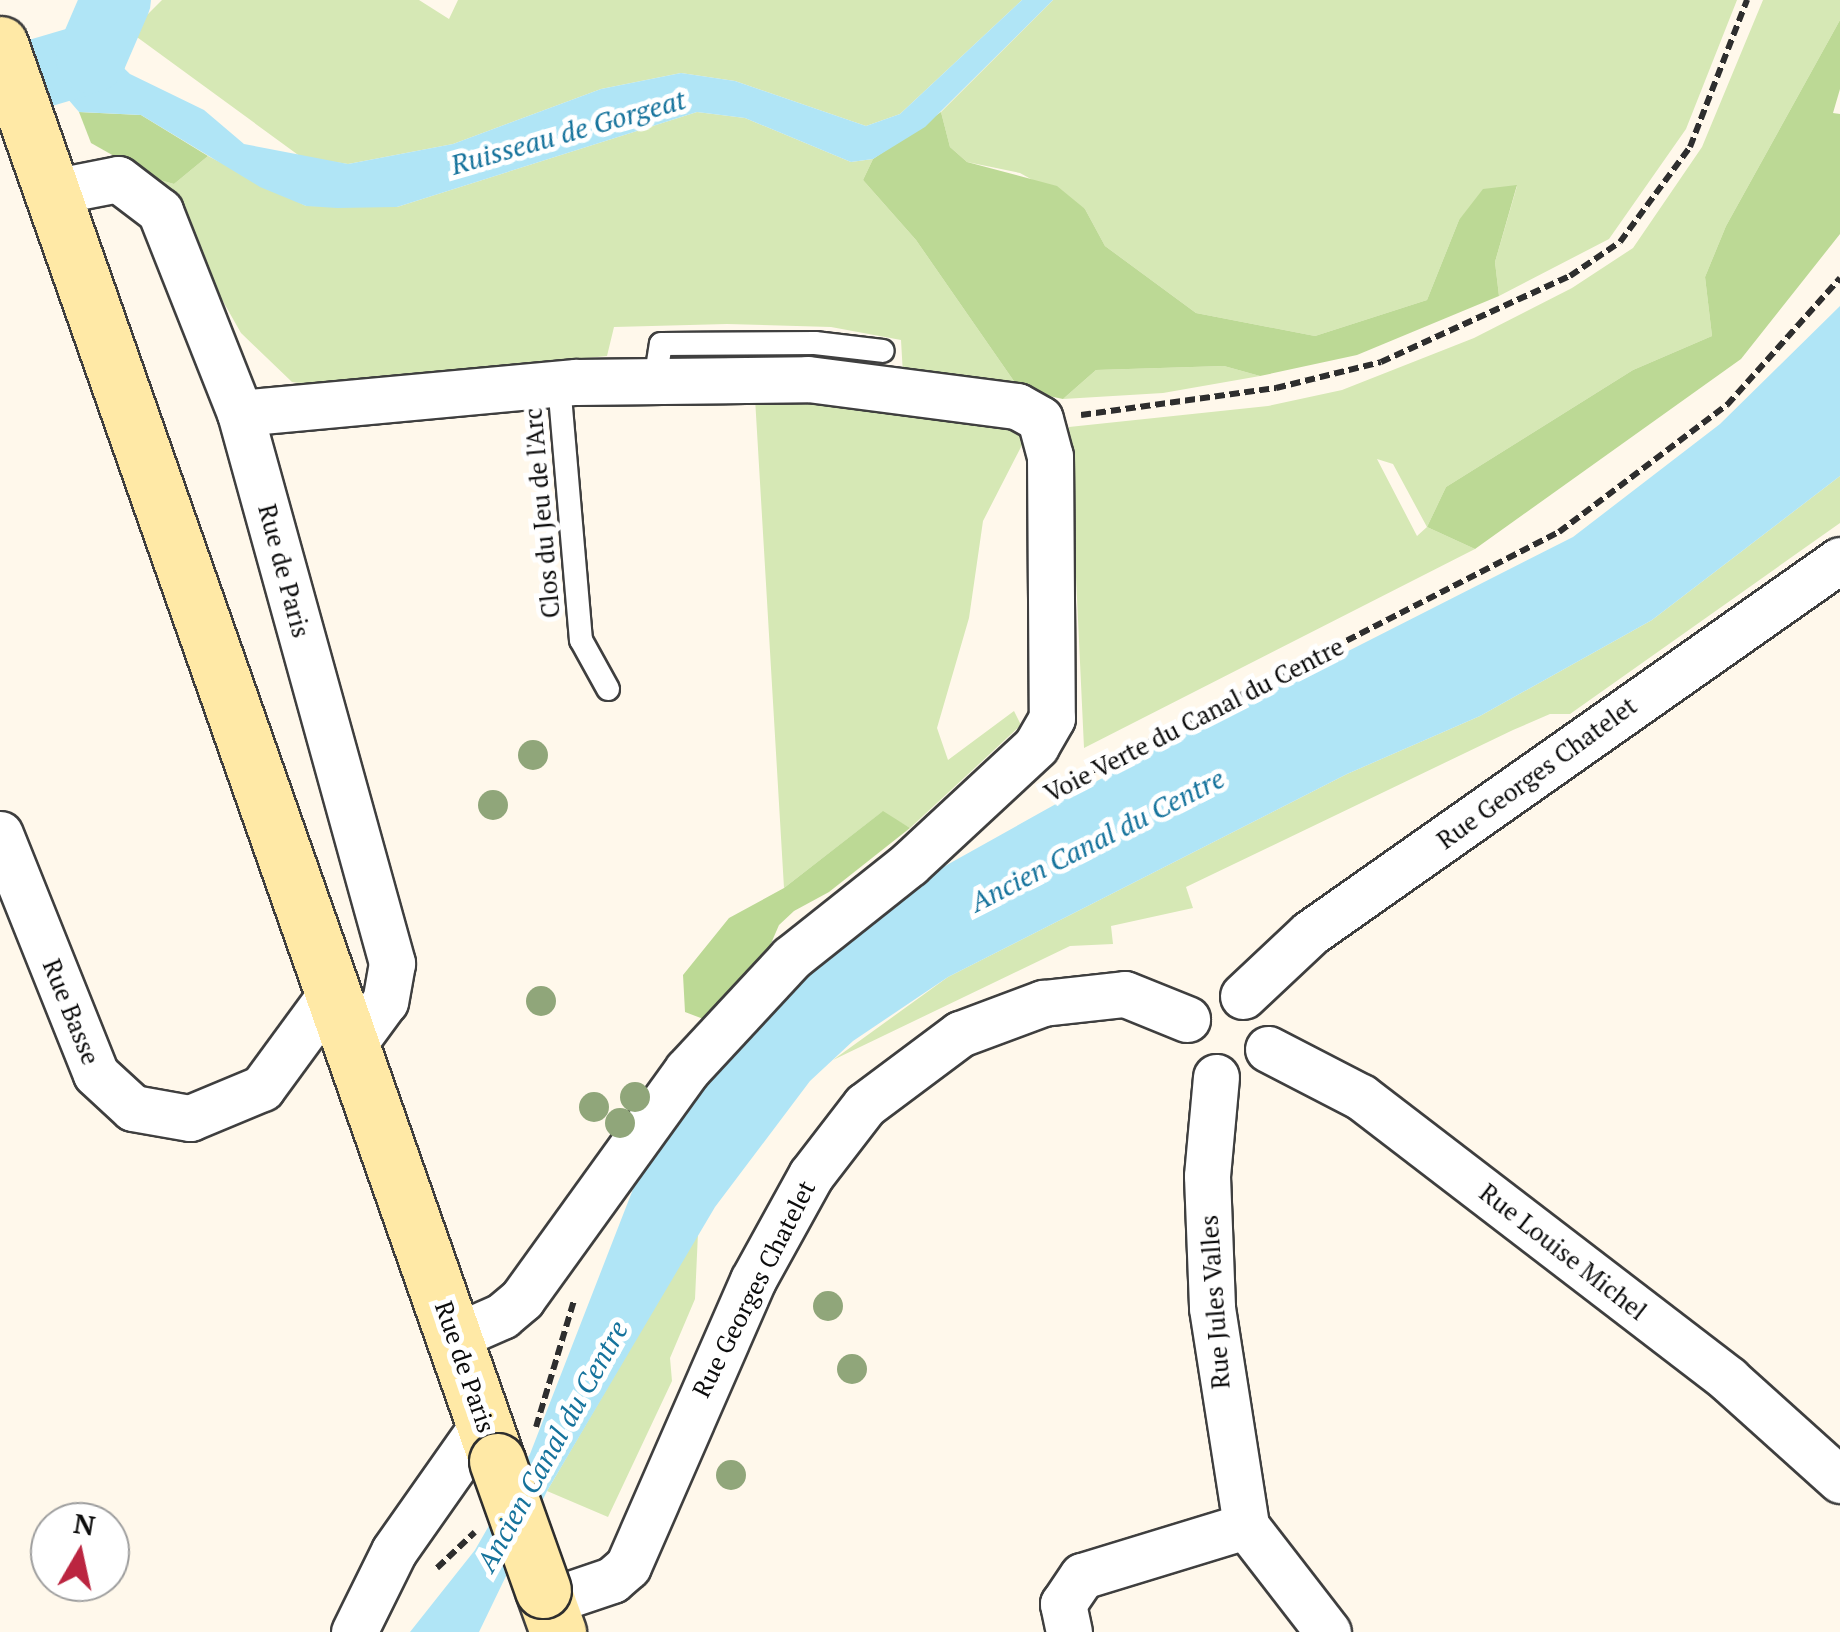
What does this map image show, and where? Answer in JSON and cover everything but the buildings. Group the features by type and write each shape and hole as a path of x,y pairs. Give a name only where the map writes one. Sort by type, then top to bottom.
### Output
{"main road":[{"name":"Rue de Paris","path":"0,44 549,1608"}],"street":[{"name":"Rue de Paris","path":"52,192 118,179 160,211 240,412 392,962 385,1002 352,1046"},
{"path":"240,412 559,384 808,379 1016,406 1040,419 1050,456 1052,718 1036,746 910,864 851,905 734,1018 676,1084 591,1207 512,1308 454,1337"},
{"name":"Rue Georges Chatelet","path":"1243,996 1310,933 1840,560"},
{"name":"Rue Basse","path":"0,834 96,1074 133,1108 190,1118 262,1088 333,991"},
{"name":"Rue Georges Chatelet","path":"549,1608 612,1580 628,1566 753,1280 812,1175 865,1105 960,1034 1043,1003 1124,994 1187,1019"},
{"path":"1216,994 1243,996 1268,1023 1268,1049 1242,1076 1216,1077 1186,1048 1187,1019 1216,994"},
{"name":"Rue Louise Michel","path":"1268,1049 1361,1097 1728,1380 1840,1480"},
{"name":"Rue Jules Valles","path":"1216,1077 1208,1176 1212,1308 1246,1526 1328,1632"},
{"path":"354,1632 394,1551 491,1442"},
{"path":"1070,1632 1063,1604 1082,1576 1246,1526"}],"lane":[{"path":"655,381 661,344 815,343 882,351"},
{"name":"Clos du Jeu de l'Arc","path":"559,384 580,640 608,689"}],"path":[{"path":"1040,419 1276,388 1380,362 1570,276 1620,242 1690,147 1748,0"},
{"name":"Voie Verte du Canal du Centre","path":"1046,794 1559,532 1727,405 1840,278"}],"green space":[{"path":"162,0 419,0 449,19 458,0 1022,0 900,114 866,126 735,81 681,73 601,89 453,144 348,164 301,157 130,32"},
{"path":"1053,0 1737,0 1686,129 1609,239 1499,296 1495,262 1517,186 1459,220 1427,300 1315,336 1196,313 1105,246 1085,209 1020,173 967,162 950,147 941,112"},
{"path":"1763,0 1840,0 1840,20 1726,226 1705,277 1712,336 1633,370 1446,487 1427,527 1475,549 1084,748 1069,427 1268,406 1342,390 1474,338 1572,288 1633,248 1702,147","holes":["1377,459 1393,464 1427,527 1417,536"]},
{"path":"1840,20 1840,89 1833,113 1840,114 1840,234 1741,359 1475,549 1427,527 1446,487 1633,370 1712,336 1705,277 1726,226"},
{"path":"79,112 141,115 208,156 174,184 153,178 91,143"},
{"path":"697,112 745,118 851,162 873,159 863,180 916,240 1020,390 903,375 901,340 831,327 727,324 614,327 607,356 321,385 292,382 241,333 153,178 174,184 208,156 306,206 397,207"},
{"path":"941,112 950,147 967,162 1057,186 1085,209 1105,246 1196,313 1315,336 1427,300 1459,220 1483,189 1517,185 1495,262 1499,296 1357,355 1260,376 1224,366 1096,370 1063,399 1020,390 916,240 863,180 873,159"},
{"path":"1224,366 1260,376 1163,393 1063,399 1096,370"},
{"path":"755,398 908,404 1020,429 1022,445 983,521 969,618 937,728 948,760 1014,711 1021,725 910,828 882,812 784,888"},
{"path":"1840,476 1840,523 1570,714 1550,714 1513,730 1186,887 1193,908 1111,926 1113,944 1070,946 833,1060 948,977 1347,774 1480,716 1652,620"},
{"path":"883,811 910,828 829,892 794,911 779,925 760,969 706,1020 685,1012 683,975 729,918 784,888"},
{"path":"698,1233 695,1299 670,1358 672,1381 608,1517 547,1491"}],"water":[{"name":"Ruisseau de Gorgeat","path":"89,0 127,0 106,39 107,52 130,74 204,110 244,144 348,164 453,144 601,89 681,73 735,81 866,126 900,114 1022,0 1053,0 925,127 873,159 851,162 745,118 697,112 397,207 337,208 306,206 260,187 141,115 79,112 61,91 44,52 85,44 105,11"},
{"name":"Ancien Canal du Centre","path":"1840,306 1840,476 1652,620 1480,716 1347,774 948,977 853,1041 810,1081 715,1207 547,1491 479,1632 410,1632 475,1550 530,1454 635,1184 746,1026 902,890 1149,752 1573,537 1720,424"}],"waterway":[{"path":"0,85 91,58 116,0"}]}
